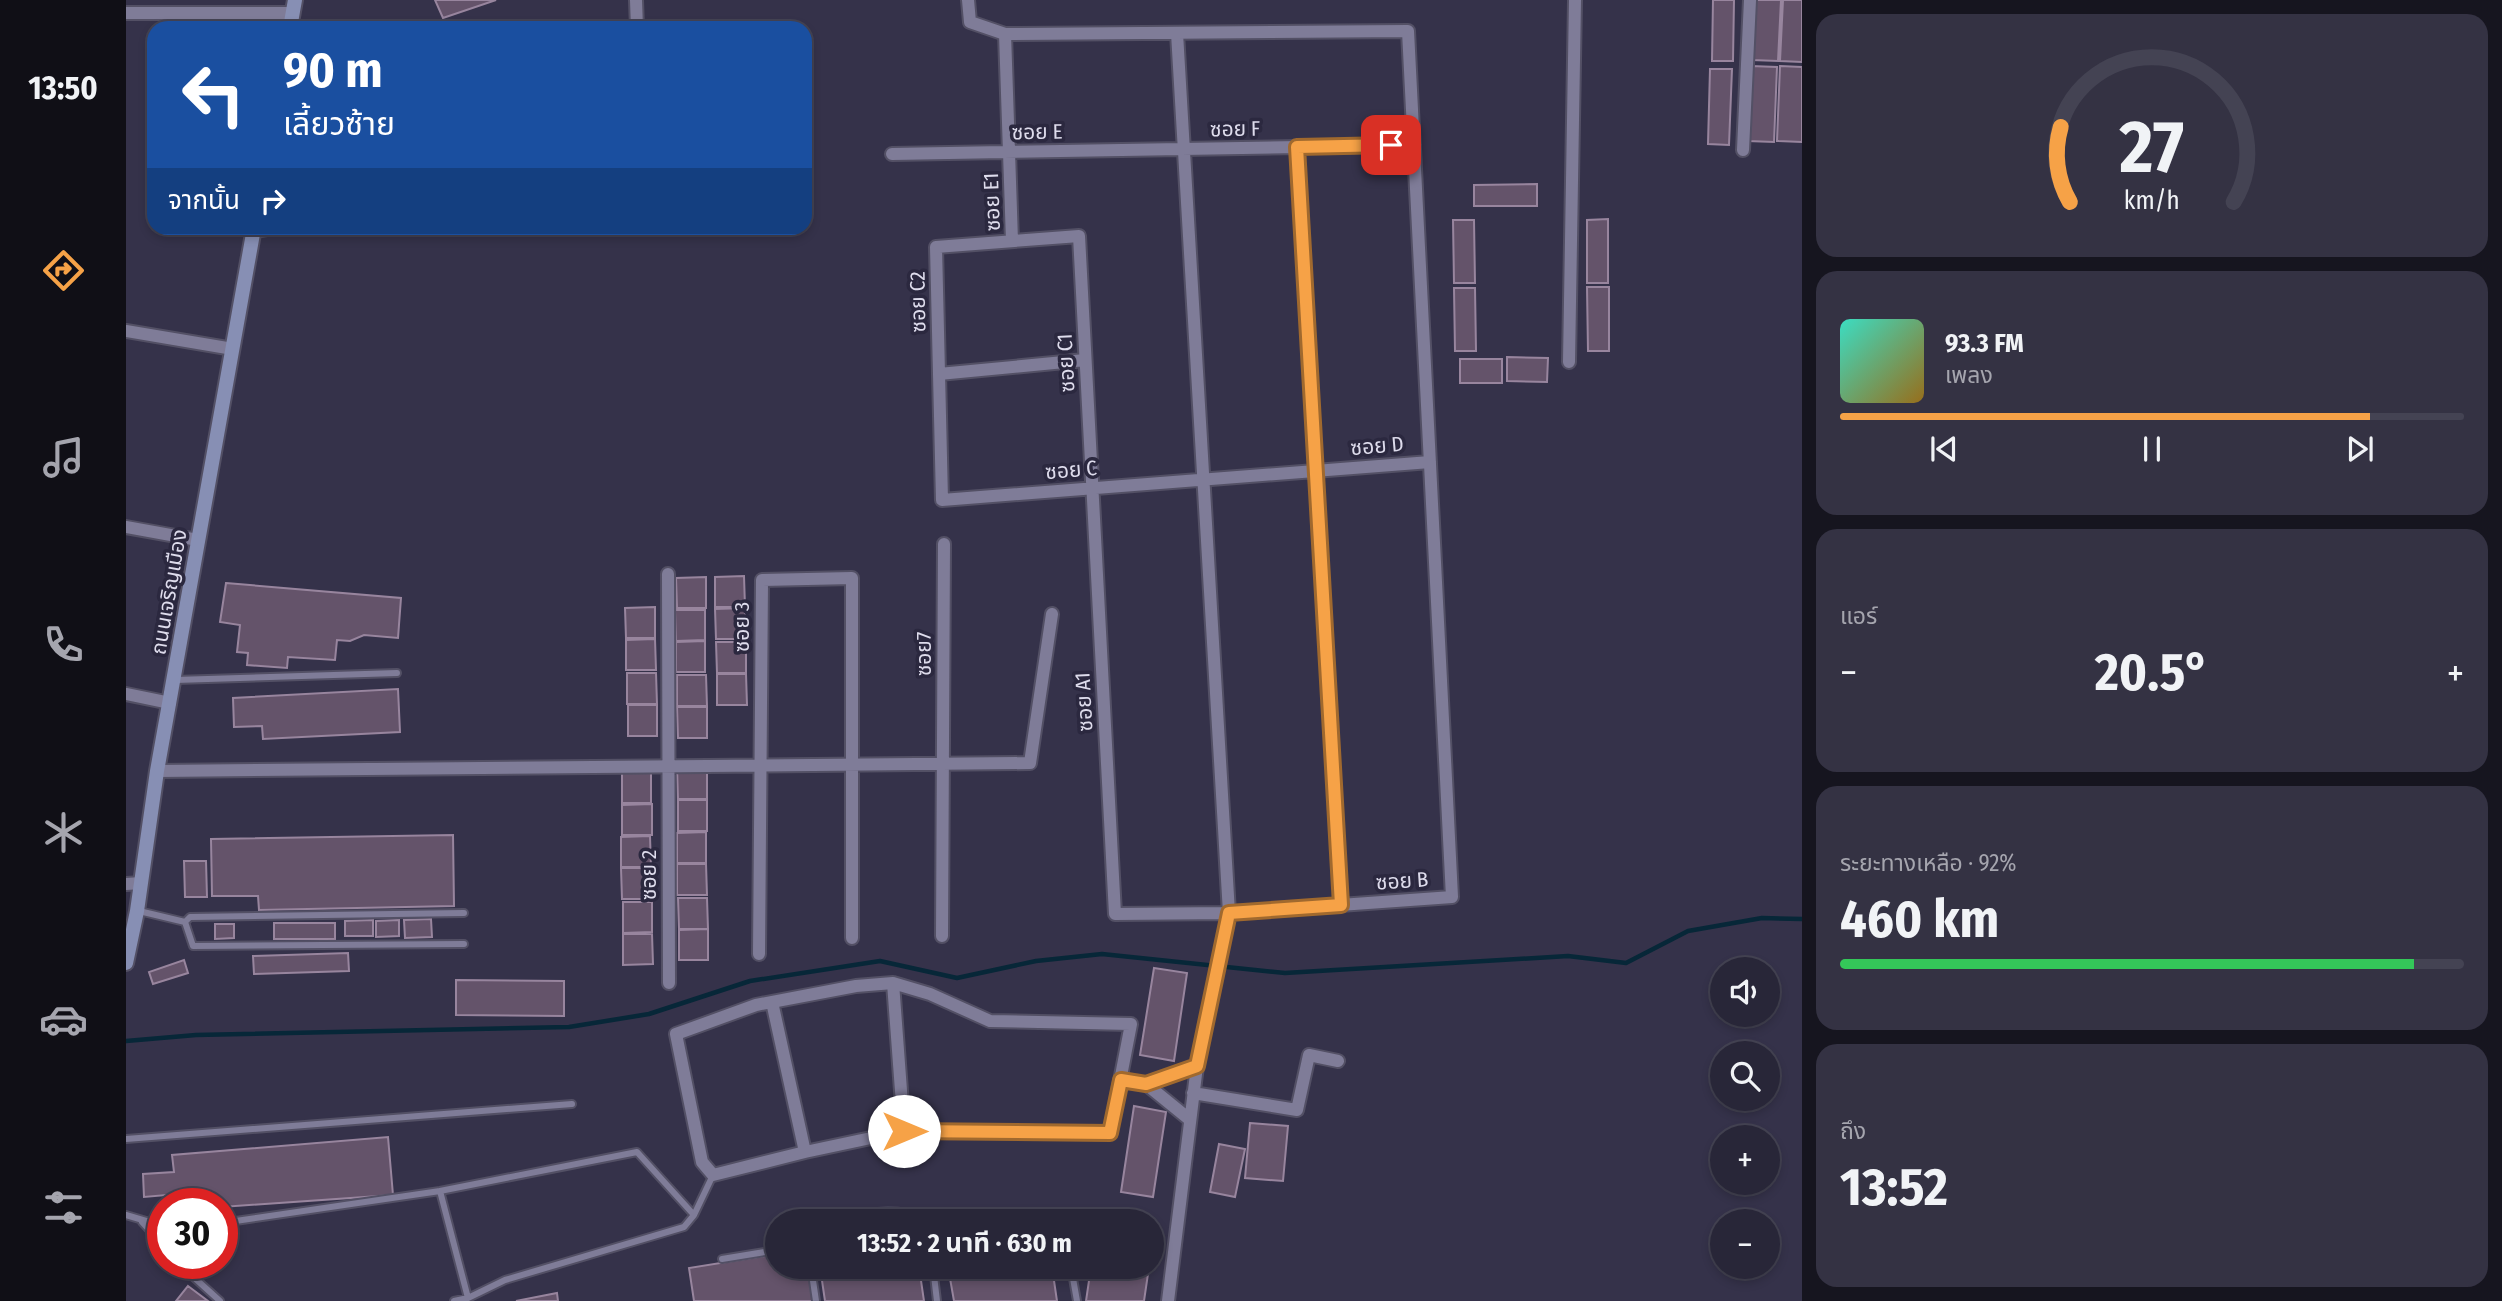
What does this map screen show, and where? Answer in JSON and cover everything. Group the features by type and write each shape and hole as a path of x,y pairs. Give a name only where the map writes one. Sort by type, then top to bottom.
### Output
{"main road":[{"name":"ถนนเจริญเมือง","path":"126,963 137,911 133,883 175,680 253,235"}],"street":[{"path":"636,0 637,21"},
{"path":"968,0 971,22 1005,34 1408,31 1430,462"},
{"path":"1569,362 1575,0"},
{"path":"1743,150 1750,0"},
{"path":"126,13 294,6"},
{"path":"1168,1301 1192,1093 1229,913 1177,33"},
{"name":"ซอย E1","path":"1005,34 1012,241"},
{"name":"ซอย F","path":"1183,149 1414,145"},
{"path":"1297,147 1341,905"},
{"name":"ซอย E","path":"891,154 1183,149"},
{"name":"ซอย C2","path":"943,500 936,247 1079,236"},
{"name":"ซอย C1","path":"1079,236 1091,488"},
{"path":"126,331 233,349"},
{"path":"939,374 1085,360"},
{"name":"ซอย D","path":"1202,479 1430,462"},
{"name":"ซอย B","path":"1115,914 1229,913 1452,897 1430,462"},
{"name":"ซอย C","path":"943,500 1202,479"},
{"name":"ซอย A1","path":"1091,488 1115,914"},
{"path":"126,527 198,540"},
{"name":"ซอย7","path":"942,936 944,544"},
{"name":"ซอย 2","path":"668,574 669,983"},
{"name":"ซอย 3","path":"761,765 762,580 852,578 852,765"},
{"path":"157,771 1030,763 1052,614"},
{"path":"126,694 170,704"},
{"path":"760,954 761,765"},
{"path":"852,765 852,938"},
{"path":"893,983 904,1131"},
{"path":"893,983 930,994 990,1021 1131,1024 1110,1133 904,1131 713,1175 702,1162 676,1034 756,1005 772,1002 856,986 893,983"},
{"path":"772,1002 806,1152"},
{"path":"1192,1093 1297,1110 1309,1055 1338,1061"},
{"path":"1121,1080 1146,1084 1197,1066"},
{"path":"1146,1084 1189,1119"}],"lane":[{"path":"175,680 397,673"},
{"path":"137,911 185,922"},
{"path":"185,922 190,917 464,913"},
{"path":"185,922 193,946 464,944"},
{"path":"126,1139 572,1104"},
{"path":"238,1221 440,1191 637,1152 694,1215"},
{"path":"454,1301 468,1298 505,1280 684,1227 694,1215 713,1175"},
{"path":"440,1191 468,1298"},
{"path":"126,1215 147,1222"},
{"path":"141,1221 147,1228"},
{"path":"722,1259 765,1252"},
{"path":"196,1279 220,1301"},
{"path":"813,1279 817,1301"},
{"path":"934,1279 937,1301"},
{"path":"1073,1279 1077,1301"}],"building":[{"path":"435,0 496,0 443,18"},
{"path":"1713,0 1734,0 1733,61 1712,61"},
{"path":"1754,0 1781,0 1778,61 1752,60"},
{"path":"1783,0 1802,0 1802,62 1780,61"},
{"path":"1751,66 1777,67 1774,142 1748,141"},
{"path":"1780,66 1802,67 1802,142 1777,141"},
{"path":"1710,69 1732,69 1729,145 1708,144"},
{"path":"1537,184 1537,206 1474,206 1474,185"},
{"path":"1608,219 1608,283 1587,283 1587,220"},
{"path":"1453,220 1474,220 1475,283 1454,283"},
{"path":"1587,287 1609,287 1609,351 1588,351"},
{"path":"1454,288 1475,288 1476,351 1455,351"},
{"path":"1507,357 1548,358 1547,382 1507,381"},
{"path":"1460,359 1502,359 1502,383 1460,383"},
{"path":"744,576 745,607 715,607 715,577"},
{"path":"706,577 706,608 677,608 676,578"},
{"path":"226,583 401,598 398,638 364,635 350,641 337,640 335,660 288,657 287,668 247,665 248,653 237,652 240,625 220,622"},
{"path":"655,607 655,638 626,638 625,608"},
{"path":"745,608 745,639 716,639 715,609"},
{"path":"675,610 705,610 705,640 676,641"},
{"path":"655,639 656,670 626,670 626,640"},
{"path":"705,641 705,672 676,672 676,642"},
{"path":"716,642 746,642 746,673 717,673"},
{"path":"627,673 656,673 657,704 627,704"},
{"path":"717,674 746,674 747,705 717,705"},
{"path":"677,675 706,675 707,706 677,706"},
{"path":"398,689 400,732 263,739 262,726 234,727 233,698"},
{"path":"628,705 657,705 657,736 628,736"},
{"path":"677,707 707,707 707,738 678,738"},
{"path":"677,768 707,768 707,799 678,799"},
{"path":"651,772 651,803 622,803 622,773"},
{"path":"678,800 707,800 707,831 678,831"},
{"path":"652,804 652,835 622,835 622,805"},
{"path":"706,832 706,863 677,863 677,833"},
{"path":"453,835 454,906 259,910 258,896 212,896 211,839"},
{"path":"650,836 651,867 621,867 621,837"},
{"path":"184,861 206,861 207,897 185,897"},
{"path":"677,864 706,864 707,895 677,895"},
{"path":"621,868 651,868 651,899 622,899"},
{"path":"678,898 707,898 708,929 679,929"},
{"path":"623,902 652,902 652,932 623,933"},
{"path":"431,919 432,937 405,938 404,920"},
{"path":"373,920 373,936 345,936 345,921"},
{"path":"399,920 399,936 376,937 376,921"},
{"path":"274,923 335,923 335,939 274,939"},
{"path":"215,924 234,924 234,938 215,939"},
{"path":"708,929 708,960 679,960 679,930"},
{"path":"623,934 652,934 653,964 623,965"},
{"path":"348,953 349,971 254,974 253,956"},
{"path":"184,960 188,973 153,984 149,972"},
{"path":"1154,968 1187,973 1174,1061 1140,1055"},
{"path":"456,980 564,981 564,1016 456,1015"},
{"path":"1134,1106 1166,1112 1153,1197 1121,1192"},
{"path":"1250,1123 1288,1126 1283,1181 1245,1178"},
{"path":"388,1137 393,1195 238,1206 238,1188 147,1188 147,1197 144,1197 143,1174 174,1172 172,1155"},
{"path":"1219,1144 1245,1149 1235,1197 1210,1192"},
{"path":"765,1256 765,1279 812,1279 815,1301 694,1301 689,1268"},
{"path":"822,1279 921,1279 924,1301 825,1301"},
{"path":"950,1279 1054,1279 1057,1301 954,1301"},
{"path":"1089,1279 1147,1279 1144,1301 1086,1301"},
{"path":"188,1286 208,1301 176,1301"},
{"path":"557,1293 558,1301 516,1301"}],"waterway":[{"path":"126,1041 196,1035 569,1027 649,1014 750,981 880,961 957,978 1036,961 1102,954 1285,973 1568,956 1626,963 1688,931 1762,918 1802,919"}],"route":[{"path":"904,1131 1110,1133 1121,1080 1146,1084 1197,1066 1229,913 1341,905 1297,147 1391,145"}]}
